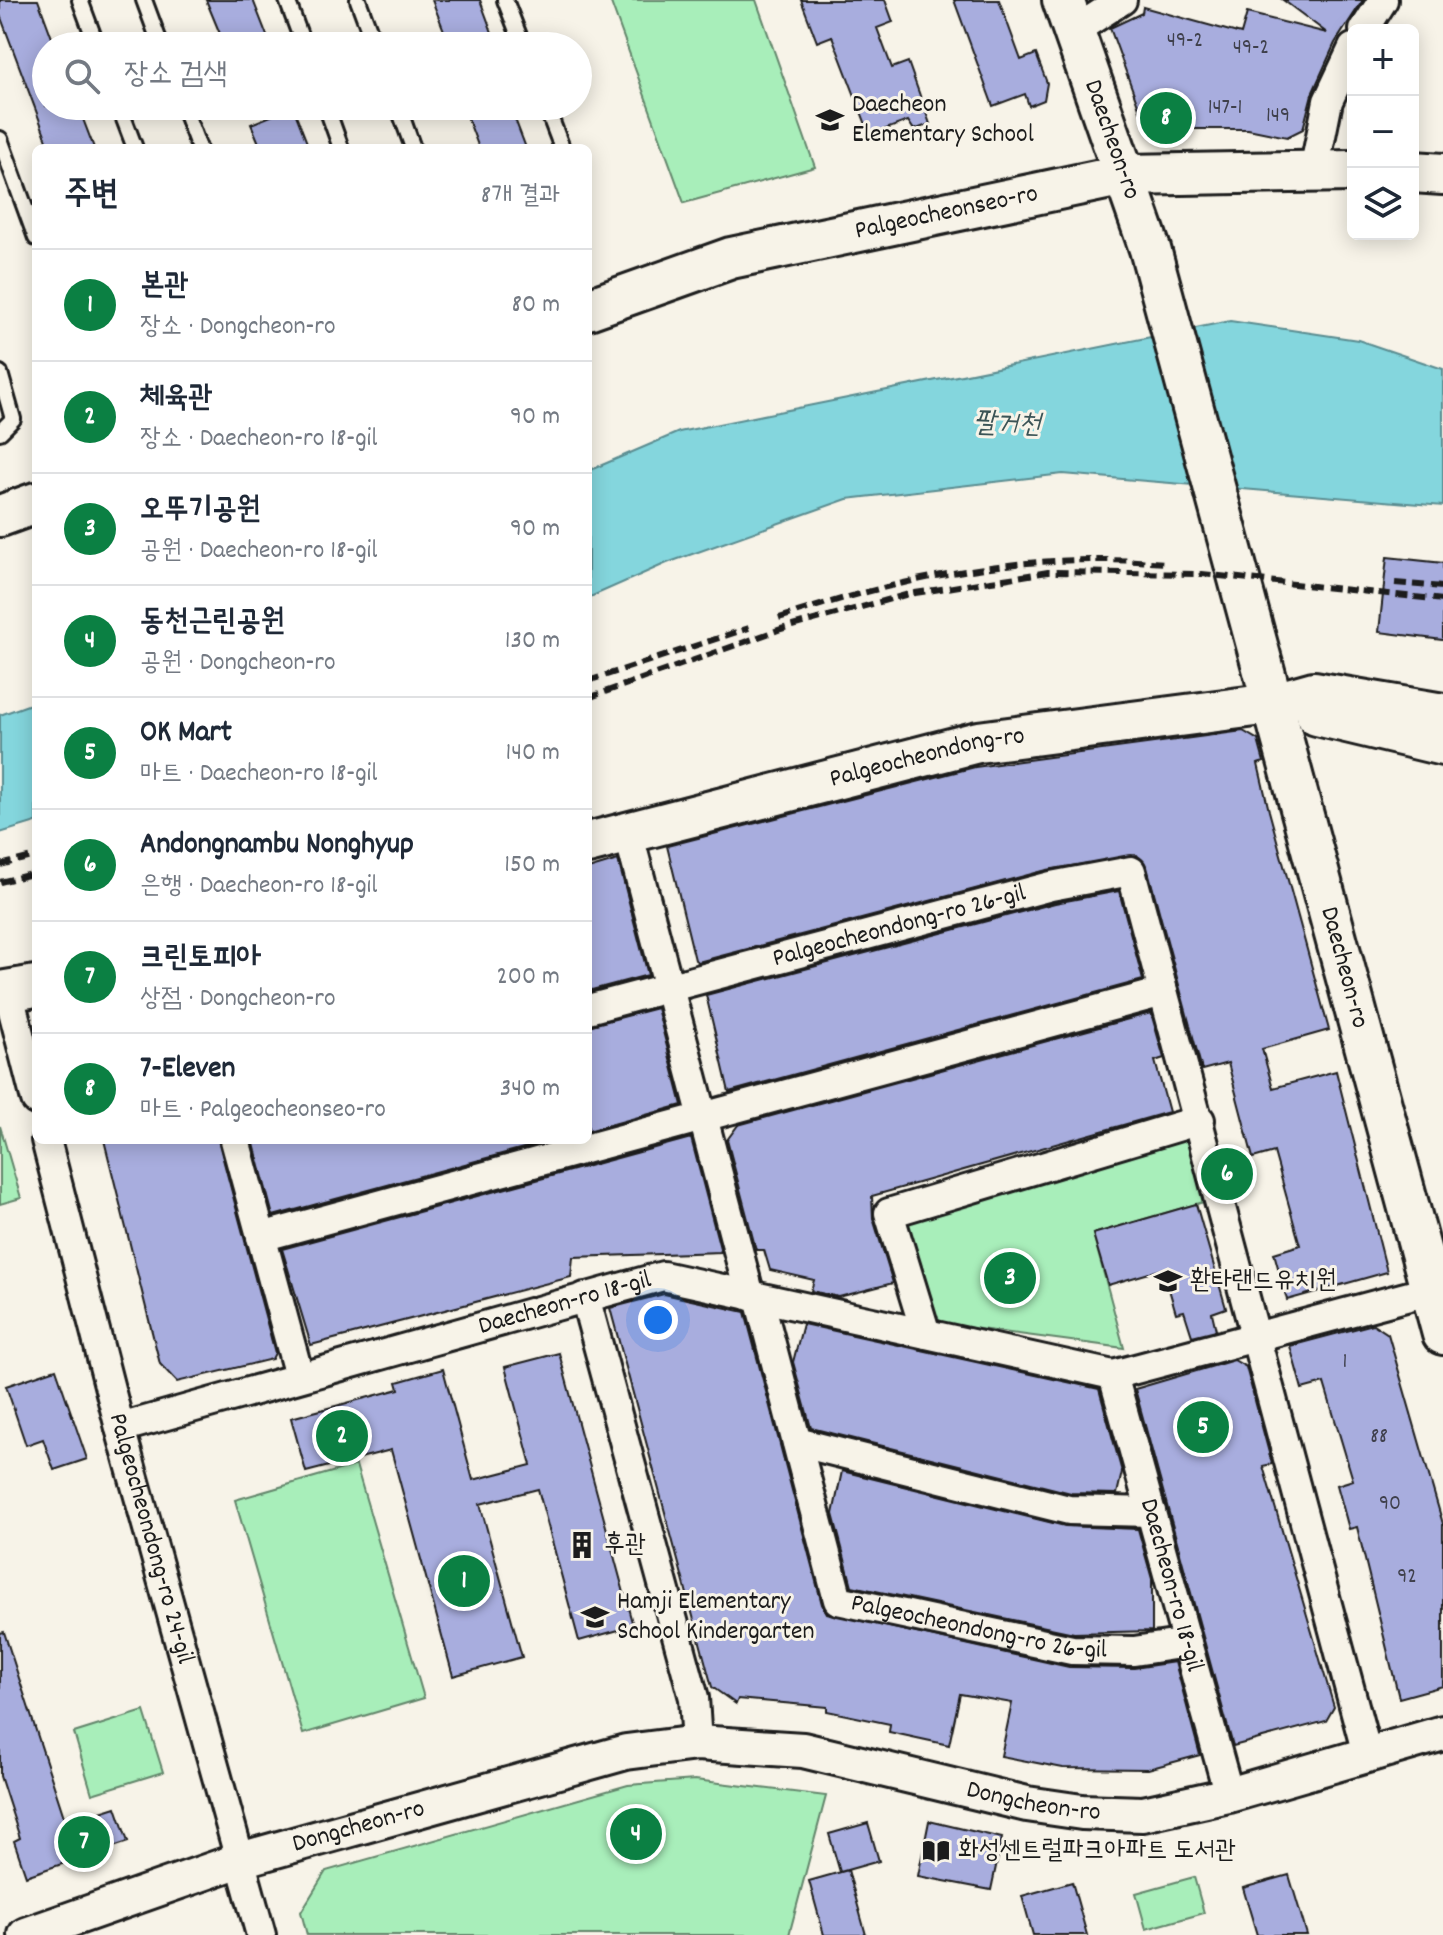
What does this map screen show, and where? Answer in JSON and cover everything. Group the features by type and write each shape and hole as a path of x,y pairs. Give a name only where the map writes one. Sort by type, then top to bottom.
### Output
{"main road":[{"name":"Daecheon-ro","path":"1068,15 1150,249 1271,704 1437,1289 1443,1334"},
{"name":"Palgeocheonseo-ro","path":"592,308 731,258 1125,175 1334,171"},
{"path":"1419,172 1443,174"},
{"path":"0,516 32,504"},
{"name":"Palgeocheondong-ro","path":"592,842 978,742 1271,704 1314,692 1443,714"},
{"name":"Palgeocheondong-ro","path":"1271,704 1443,745"}],"street":[{"name":"Daecheon-ro","path":"1068,15 1122,0"},
{"path":"1368,24 1383,0"},
{"name":"Palgeocheonseo-ro","path":"1334,171 1328,101 1347,61"},
{"name":"Palgeocheondong-ro 26-gil","path":"628,832 702,1115 797,1442 838,1600 1072,1650 1134,1651 1187,1643"},
{"name":"Palgeocheondong-ro 26-gil","path":"592,1008 1051,886 1131,871 1163,992"},
{"path":"15,989 32,1079"},
{"path":"261,1237 1163,992 1200,1120 1367,1754"},
{"path":"926,1334 889,1213 1200,1120"},
{"name":"Palgeocheondong-ro 24-gil","path":"47,1144 120,1428 261,1935"},
{"path":"236,1144 299,1376"},
{"name":"Daecheon-ro 18-gil","path":"120,1428 663,1276 1113,1375 1437,1289"},
{"path":"585,1297 694,1698 697,1743"},
{"name":"Daecheon-ro 18-gil","path":"1113,1375 1229,1795"},
{"path":"797,1442 1069,1510 1151,1512"},
{"name":"Dongcheon-ro","path":"26,1935 240,1860 626,1752 697,1743 803,1750 1027,1804 1082,1812 1143,1814 1229,1795 1443,1733"}],"lane":[{"path":"80,0 92,32"},
{"path":"144,0 156,32"},
{"path":"287,0 299,32"},
{"path":"358,0 370,32"},
{"path":"505,0 518,32"},
{"path":"124,120 133,144"},
{"path":"188,120 197,144"},
{"path":"331,120 340,144"},
{"path":"403,120 412,144"},
{"path":"551,120 560,144"},
{"path":"0,139 32,227"},
{"path":"0,373 13,419 0,432"}],"green space":[{"path":"610,0 756,0 815,167 684,203"},
{"path":"0,1126 21,1198 0,1204"},
{"path":"1189,1137 1207,1201 1093,1234 1124,1348 927,1322 899,1221"},
{"path":"356,1465 424,1698 303,1734 235,1500"},
{"path":"144,1711 163,1772 92,1794 74,1733"},
{"path":"695,1780 826,1796 789,1935 307,1935 301,1912 326,1871 628,1785"},
{"path":"1194,1877 1204,1913 1146,1929 1136,1893"}],"water":[{"name":"팔거천","path":"1230,321 1358,340 1443,369 1443,506 1063,474 847,499 667,563 592,596 592,469 679,432"},
{"path":"32,703 32,823 0,833 0,715"}],"building":[{"path":"0,0 38,0 50,32 32,32 32,100 0,15"},
{"path":"206,0 253,0 266,32 219,32"},
{"path":"432,0 480,0 492,32 445,32"},
{"path":"801,0 885,0 893,22 877,28 892,68 908,62 930,124 914,130 908,121 870,135 832,36 817,42"},
{"path":"954,0 999,0 1021,60 1036,54 1047,83 1044,100 1029,106 1025,94 993,106"},
{"path":"1283,0 1363,0 1335,43 1312,94 1303,129 1287,137 1248,129 1172,129 1141,113 1110,28 1142,13 1143,7 1241,34 1247,13 1327,33"},
{"path":"39,120 83,120 92,144 48,144"},
{"path":"261,120 298,120 307,144 259,144 251,124"},
{"path":"468,120 515,120 524,144 477,144"},
{"path":"1387,557 1443,563 1443,640 1379,632"},
{"path":"1243,731 1258,740 1264,762 1258,764 1269,811 1329,1030 1262,1049 1273,1088 1336,1071 1387,1272 1287,1300 1274,1253 1300,1245 1274,1152 1253,1158 1228,1063 1202,1070 1147,867 1137,855 1047,870 698,962 695,960 667,846 975,767"},
{"path":"618,860 648,975 592,990 592,868"},
{"path":"1119,891 1143,980 729,1092 706,995 1055,903"},
{"path":"657,1008 682,1105 592,1130 592,1025"},
{"path":"1151,1013 1164,1058 1155,1061 1169,1112 872,1196 873,1218 893,1283 839,1297 811,1291 814,1280 770,1270 764,1250 756,1250 727,1140 738,1125"},
{"path":"691,1138 721,1252 573,1257 571,1277 311,1345 282,1249"},
{"path":"105,1144 219,1144 275,1353 272,1359 177,1382 160,1364"},
{"path":"254,1144 538,1144 273,1216"},
{"path":"1196,1204 1226,1308 1212,1313 1216,1330 1192,1336 1184,1311 1176,1313 1163,1269 1108,1285 1093,1234"},
{"path":"664,1294 745,1312 822,1604 827,1613 1069,1667 1134,1668 1175,1662 1200,1755 1148,1769 1063,1768 1001,1756 1012,1703 960,1694 949,1745 889,1732 890,1724 827,1711 827,1707 738,1699 736,1704 712,1687 610,1308"},
{"path":"803,1324 1099,1389 1122,1472 1117,1494 1071,1493 811,1428 793,1362"},
{"path":"1373,1324 1388,1334 1443,1524 1443,1686 1399,1698 1357,1527 1349,1529 1337,1485 1353,1480 1324,1383 1302,1389 1290,1346"},
{"path":"559,1353 633,1626 579,1641 538,1489 480,1504 522,1657 453,1676 391,1450 306,1472 291,1418 399,1389 397,1382 443,1369 473,1480 531,1465 505,1367"},
{"path":"1234,1360 1246,1367 1272,1464 1263,1466 1334,1707 1326,1721 1233,1746 1135,1389"},
{"path":"56,1369 87,1459 54,1470 43,1439 26,1445 6,1386"},
{"path":"842,1471 1065,1526 1138,1529 1152,1579 1152,1631 1074,1633 852,1586 833,1514"},
{"path":"4,1632 66,1823 116,1807 128,1842 26,1876 14,1841 20,1838 0,1776 0,1633"},
{"path":"929,1821 1002,1838 991,1890 918,1876"},
{"path":"868,1823 879,1861 840,1872 829,1834"},
{"path":"848,1870 866,1935 824,1935 809,1881"},
{"path":"1289,1875 1307,1935 1257,1935 1243,1888"},
{"path":"1072,1882 1087,1935 1033,1935 1022,1896"}],"railway":[{"path":"779,618 874,590 969,570 1065,561 1164,563"},
{"path":"592,697 781,629 909,594 1048,572 1202,574 1443,600"},
{"path":"1395,583 1443,587"},
{"path":"592,680 749,628"},
{"path":"0,865 32,857"},
{"path":"0,882 32,874"}],"place":[{"name":"7-Eleven","path":"1166,118"},
{"name":"Daecheon Elementary School","path":"830,120"},
{"name":"Andongnambu Nonghyup","path":"1227,1174"},
{"name":"오뚜기공원","path":"1010,1278"},
{"name":"환타랜드유치원","path":"1168,1281"},
{"name":"OK Mart","path":"1203,1427"},
{"name":"체육관","path":"342,1436"},
{"name":"후관","path":"582,1545"},
{"name":"본관","path":"464,1581"},
{"name":"Hamji Elementary School Kindergarten","path":"595,1617"},
{"name":"동천근린공원","path":"636,1834"},
{"name":"크린토피아","path":"84,1842"},
{"name":"화성센트럴파크아파트 도서관","path":"936,1851"}]}
